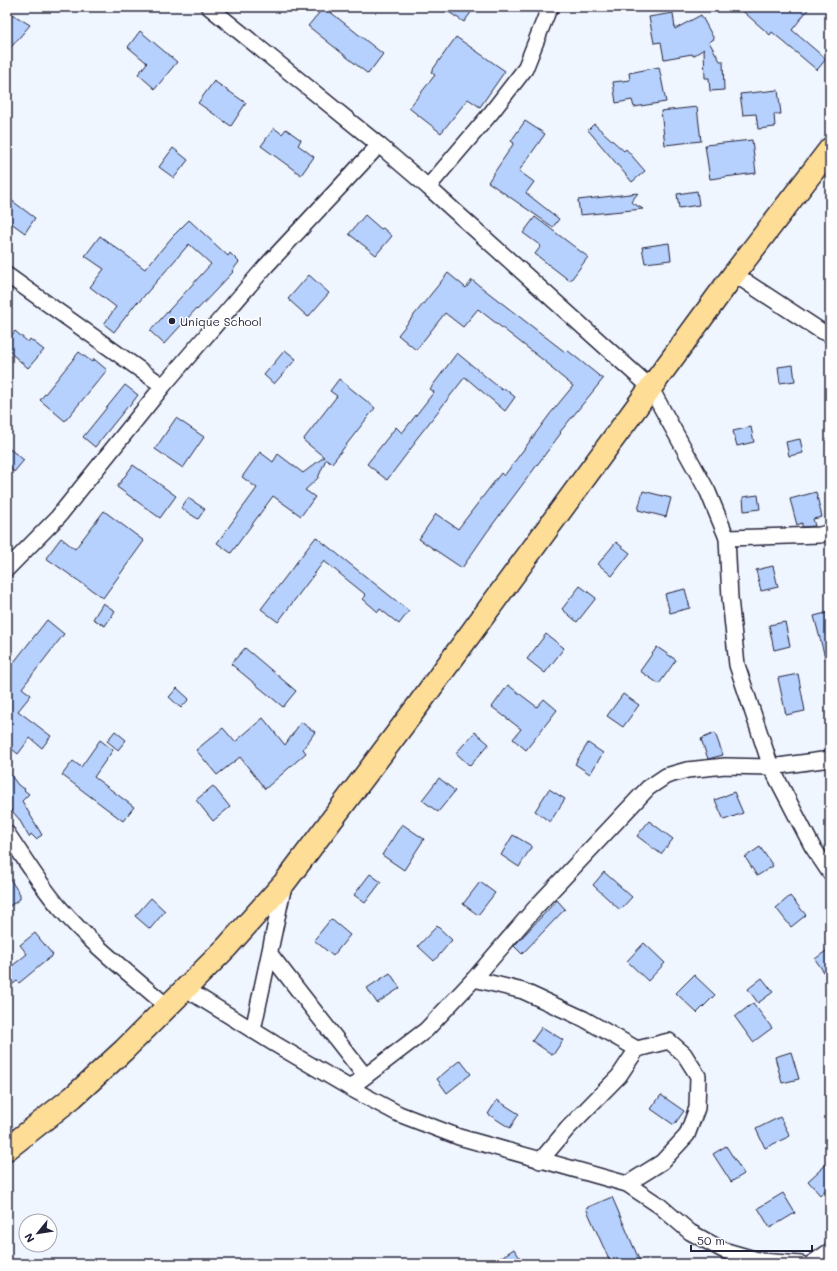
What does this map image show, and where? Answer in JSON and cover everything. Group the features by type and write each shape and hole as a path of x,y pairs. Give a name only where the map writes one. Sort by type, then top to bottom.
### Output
{"main road":[{"path":"7,1149 73,1097 124,1050 226,948 285,882 424,698 734,274 830,149"}],"street":[{"path":"209,7 379,145 428,187 650,387 708,492 727,538 730,598 737,665 771,767 812,846 830,873"},
{"path":"428,187 491,113 525,69 545,17 551,7"},
{"path":"7,569 58,517 163,386 266,266 379,145"},
{"path":"734,274 821,332 830,334"},
{"path":"7,275 163,386"},
{"path":"727,538 820,535 830,532"},
{"path":"350,1088 426,1030 474,979 536,907 648,788 666,776 687,770 725,766 771,767 830,759"},
{"path":"7,833 32,871 64,913 85,935 168,1007"},
{"path":"253,1030 285,882"},
{"path":"270,954 365,1076"},
{"path":"474,979 523,991 584,1019 637,1048 669,1041 684,1054 698,1076 698,1108 687,1135 662,1162 627,1184"},
{"path":"186,989 350,1088 399,1114 459,1137 540,1161 627,1184 660,1206 690,1232 723,1250 760,1261 801,1264"},
{"path":"540,1161 568,1128 619,1076 637,1048"},
{"path":"811,1264 830,1251"}],"building":[{"path":"324,7 383,54 368,74 308,26"},
{"path":"441,7 475,7 464,22"},
{"path":"738,7 810,7 792,30 826,59 817,70 772,32 770,35"},
{"path":"673,13 675,29 701,15 714,39 709,42 720,61 723,61 724,90 710,91 709,78 705,78 704,49 693,56 692,54 664,59 661,42 654,43 649,17"},
{"path":"12,14 30,25 7,52 7,21"},
{"path":"140,31 177,62 155,89 138,74 147,63 128,47"},
{"path":"456,37 505,71 480,107 468,99 441,133 409,108 435,75 431,72"},
{"path":"659,67 666,102 634,107 632,100 616,103 613,82 630,80 629,73"},
{"path":"214,81 246,103 231,126 198,103"},
{"path":"778,90 781,114 774,114 775,127 758,129 756,114 743,115 740,94"},
{"path":"697,107 701,141 665,145 661,111"},
{"path":"525,121 545,134 519,171 534,182 526,193 559,219 553,227 488,182 514,143 511,141"},
{"path":"594,124 624,151 626,149 645,171 632,182 588,130"},
{"path":"274,128 282,134 286,129 301,140 298,145 314,157 301,175 261,146"},
{"path":"752,140 756,173 710,179 705,145"},
{"path":"173,148 188,160 174,178 159,167"},
{"path":"697,191 699,205 679,208 677,194"},
{"path":"638,193 631,202 643,209 580,215 578,200"},
{"path":"7,197 35,218 25,233 7,220"},
{"path":"365,215 381,229 383,228 392,236 376,255 349,234"},
{"path":"535,217 588,257 570,281 535,254 541,246 523,233"},
{"path":"189,220 228,256 230,253 239,262 232,271 233,272 164,344 150,331 211,264 189,244 138,303 137,302 114,332 104,324 116,307 90,287 104,269 85,256 100,236 145,269 173,236"},
{"path":"669,243 671,260 645,263 642,247"},
{"path":"448,273 466,288 472,280 565,352 567,350 603,379 560,432 561,433 462,568 419,539 436,514 458,529 501,473 504,476 550,414 573,386 551,368 552,367 478,309 463,327 445,313 416,350 398,335"},
{"path":"309,275 329,293 308,317 288,299"},
{"path":"15,331 28,342 30,339 44,350 28,368 7,350 7,341"},
{"path":"285,350 296,359 274,384 264,375"},
{"path":"79,352 92,362 94,359 107,370 65,421 40,400"},
{"path":"457,353 502,390 504,388 515,397 505,411 465,377 414,442 415,443 387,480 367,464 396,427 402,433 434,392 430,389"},
{"path":"793,365 795,381 780,383 778,367"},
{"path":"339,379 375,408 332,463 326,459 318,478 305,490 315,497 301,516 273,496 231,553 217,543 257,488 242,477 260,452 273,462 278,454 303,473 324,457 303,440 337,396 330,391"},
{"path":"125,385 138,395 95,447 83,437"},
{"path":"176,418 204,437 183,468 155,449"},
{"path":"751,427 754,442 737,446 733,431"},
{"path":"800,439 803,453 789,456 786,442"},
{"path":"7,447 24,460 14,472 7,464"},
{"path":"133,465 176,496 160,518 117,487"},
{"path":"643,491 671,498 666,517 638,510"},
{"path":"816,492 822,517 813,519 815,526 802,527 802,523 797,525 790,499"},
{"path":"758,495 760,509 744,511 743,497"},
{"path":"188,498 205,509 198,519 181,508"},
{"path":"104,511 144,541 103,598 46,558 61,538 75,549"},
{"path":"316,537 409,611 399,624 380,609 378,612 363,599 366,595 324,561 278,622 261,609"},
{"path":"616,542 630,553 612,576 598,564"},
{"path":"773,566 778,587 761,591 756,570"},
{"path":"580,586 596,598 577,622 562,609"},
{"path":"685,589 690,608 670,613 665,594"},
{"path":"103,603 115,611 105,626 93,619"},
{"path":"830,612 830,661 826,661 814,616"},
{"path":"47,620 64,634 22,688 31,695 18,711 51,736 42,748 30,738 18,754 7,745 7,671"},
{"path":"785,622 790,646 774,650 769,625"},
{"path":"546,634 564,648 545,673 527,659"},
{"path":"657,647 676,660 659,684 640,671"},
{"path":"245,648 296,691 283,707 231,664"},
{"path":"798,674 805,711 786,715 778,678"},
{"path":"508,685 537,707 544,699 557,710 526,750 513,739 521,729 492,707"},
{"path":"177,688 189,699 181,708 169,697"},
{"path":"623,694 639,705 623,727 607,716"},
{"path":"263,718 285,745 301,722 315,732 303,749 306,753 265,789 240,757 217,775 196,750 223,728 235,742"},
{"path":"115,731 126,740 118,750 107,741"},
{"path":"475,732 489,744 470,766 456,753"},
{"path":"715,733 723,755 708,759 701,739"},
{"path":"100,740 113,750 94,777 134,807 123,821 62,775 73,761 81,767"},
{"path":"588,743 603,753 590,774 575,764"},
{"path":"7,770 18,785 25,789 24,790 29,794 22,801 42,835 36,839 31,834 29,837 19,819 7,805"},
{"path":"439,778 455,791 438,812 422,800"},
{"path":"213,786 230,807 213,821 196,800"},
{"path":"549,789 565,799 550,822 535,811"},
{"path":"734,792 743,813 724,820 715,800"},
{"path":"649,821 673,839 661,854 637,836"},
{"path":"402,824 424,839 404,870 382,855"},
{"path":"513,835 532,846 519,867 501,855"},
{"path":"760,847 773,866 757,876 745,857"},
{"path":"604,872 632,897 620,910 593,885"},
{"path":"370,874 381,882 365,903 354,895"},
{"path":"7,875 20,894 20,899 7,908"},
{"path":"480,882 495,893 478,915 463,904"},
{"path":"790,896 806,915 791,927 776,908"},
{"path":"151,898 165,911 150,929 135,916"},
{"path":"557,900 565,909 522,954 514,946"},
{"path":"331,919 350,935 333,956 314,940"},
{"path":"437,926 452,940 434,961 418,946"},
{"path":"35,933 53,955 19,983 17,981 13,984 7,976 7,970 27,954 20,945"},
{"path":"644,943 665,963 648,981 627,961"},
{"path":"830,948 830,981 815,959"},
{"path":"390,973 400,988 377,1003 367,988"},
{"path":"694,975 715,995 697,1013 676,993"},
{"path":"762,978 773,992 758,1003 748,989"},
{"path":"753,1003 772,1028 753,1042 735,1017"},
{"path":"542,1027 563,1040 553,1055 532,1041"},
{"path":"791,1052 799,1079 782,1083 775,1057"},
{"path":"460,1060 471,1074 447,1093 437,1079"},
{"path":"661,1095 684,1111 674,1125 651,1109"},
{"path":"497,1100 519,1114 510,1128 488,1114"},
{"path":"780,1117 790,1136 765,1148 756,1129"},
{"path":"726,1146 744,1174 731,1182 713,1154"},
{"path":"830,1161 830,1186 820,1195 808,1181"},
{"path":"783,1193 795,1213 770,1228 758,1208"},
{"path":"612,1197 641,1264 611,1264 586,1208"},
{"path":"514,1249 524,1264 491,1264"}],"place":[{"name":"Unique School","path":"172,321"}]}
